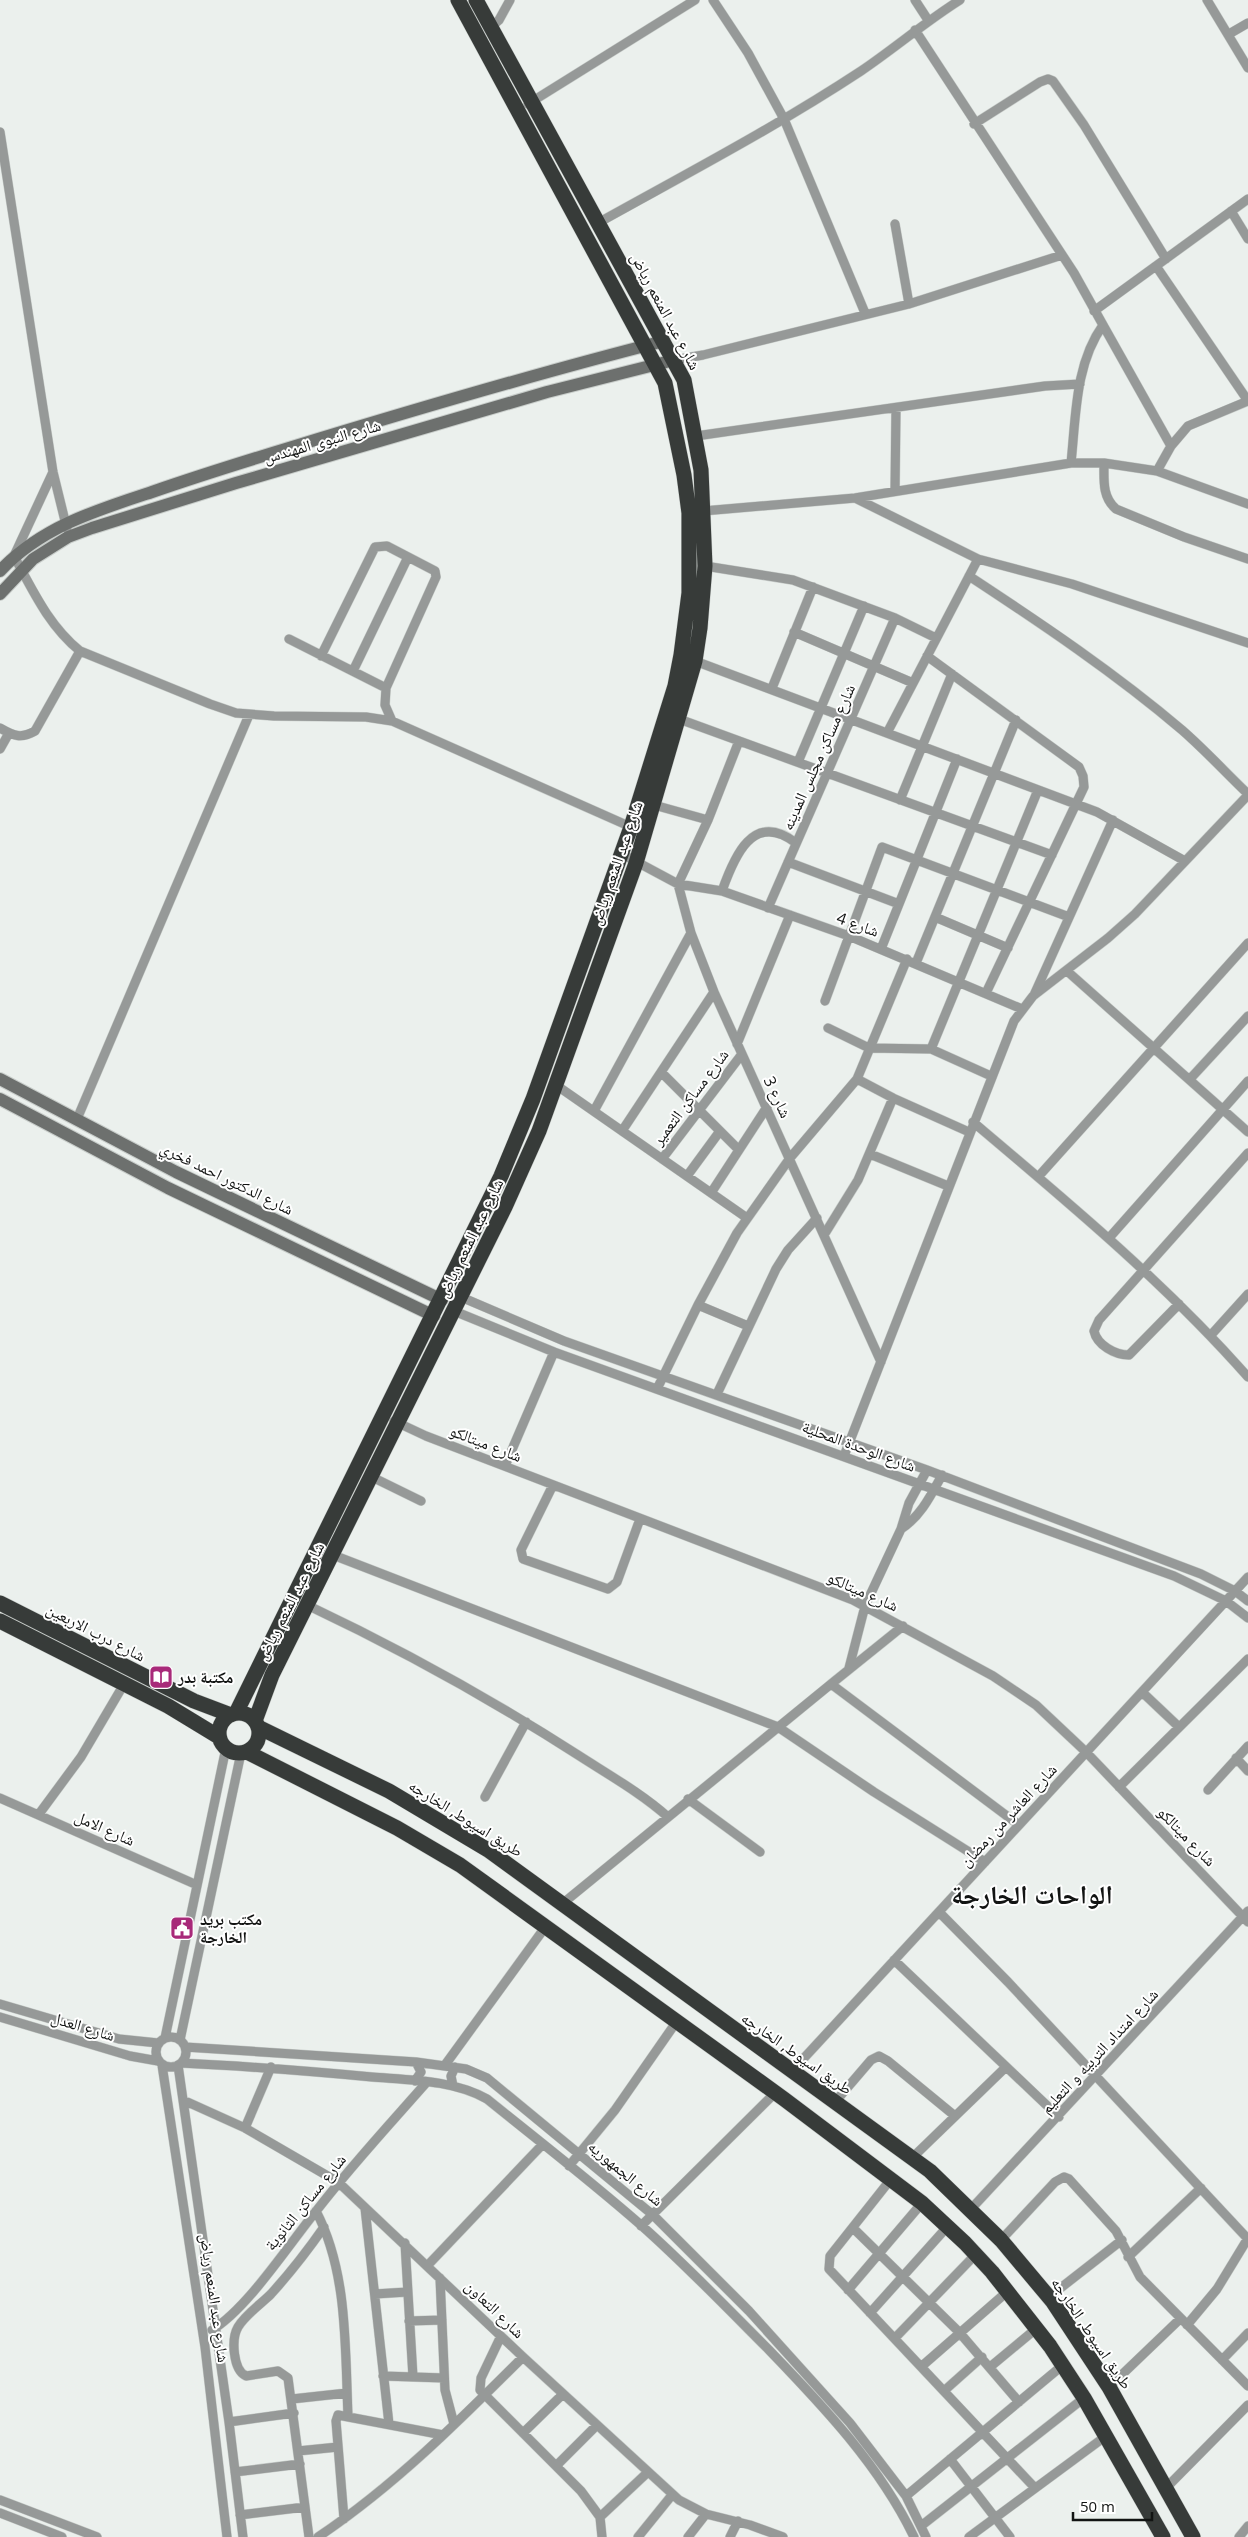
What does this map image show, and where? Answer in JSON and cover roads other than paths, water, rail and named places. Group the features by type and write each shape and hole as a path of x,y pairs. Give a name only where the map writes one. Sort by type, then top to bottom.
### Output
{"highway":[{"name":"شارع عبد المنعم رياض","path":"233,1714 385,1415 502,1176 530,1107 631,827 674,686 686,624 689,593 689,513 670,402 656,364 458,0"},
{"name":"شارع عبد المنعم رياض","path":"256,1724 272,1675 461,1297 516,1184 539,1131 636,863 695,661 700,628 705,566 702,470 684,380 476,0"},
{"path":"551,173 566,164"},
{"path":"502,1176 516,1184"},
{"name":"شارع درب الاربعين","path":"0,1603 67,1646 85,1664 181,1713 222,1743"},
{"name":"شارع درب الاربعين","path":"0,1620 67,1646 92,1650 194,1701 233,1714"},
{"path":"85,1664 92,1650"},
{"path":"244,1752 257,1741 256,1724 249,1716 233,1714 224,1720 220,1728 222,1743 244,1752 418,1839 476,1876 776,2093 922,2203 976,2254 1008,2290 1037,2328 1084,2398 1163,2537"},
{"name":"طريق اسيوط, الخارجه","path":"256,1724 388,1791 445,1823 508,1863 913,2157 971,2209 1001,2240 1049,2297 1109,2387 1193,2537"}],"street":[{"path":"491,27 499,20 510,0"},
{"path":"517,109 532,102 695,0"},
{"path":"713,0 748,53 784,120 864,313"},
{"path":"915,0 928,20"},
{"path":"598,223 784,120 862,70 914,30 960,0"},
{"path":"1207,0 1248,68"},
{"path":"1229,34 1248,23"},
{"path":"914,30 974,124 1062,255 1171,446"},
{"path":"974,124 1040,82 1045,80 1053,81 1084,125 1166,259"},
{"path":"0,132 53,472 68,537"},
{"path":"1094,311 1248,199"},
{"path":"1231,211 1248,239"},
{"path":"895,224 910,304"},
{"path":"674,360 703,355 864,313 910,304 1062,255"},
{"path":"1156,266 1248,401 1188,426 1171,446 1157,471"},
{"path":"1071,463 1080,384 1089,346 1103,325"},
{"name":"شارع النبوى المهندس","path":"0,571 14,556 66,523 166,487 408,412 664,341"},
{"name":"شارع النبوى المهندس","path":"0,594 33,559 68,537 236,483 547,392 674,360"},
{"path":"696,436 1045,386 1080,384"},
{"path":"895,491 896,408"},
{"path":"408,412 412,432"},
{"path":"1104,462 1105,492 1110,504 1116,509 1184,537 1248,559"},
{"path":"703,511 855,498 1071,463 1104,462 1157,471 1248,504"},
{"path":"230,466 236,483"},
{"path":"53,472 14,556 51,623 80,651 210,704 249,715 366,717 392,721 631,827"},
{"path":"166,487 171,503"},
{"path":"855,498 978,559 1072,584 1248,643"},
{"path":"322,656 372,550 383,545 432,569 436,578 386,688 385,705 392,721"},
{"path":"352,671 408,556"},
{"path":"887,733 978,559"},
{"path":"705,566 772,575 813,587 895,618 936,638"},
{"path":"844,1456 969,1132 1014,1022 1033,996 1067,971 1135,914 1248,794 1183,731 1125,685 1040,622 969,576"},
{"path":"772,688 813,587"},
{"path":"798,762 864,606"},
{"name":"شارع مساكن مجلس المدينه","path":"768,908 895,618"},
{"path":"794,632 913,683"},
{"path":"290,639 386,688"},
{"path":"0,728 16,737 36,732 80,651"},
{"path":"927,656 1016,720 1082,771 1084,787 986,993"},
{"path":"695,661 772,688 1076,804 1113,820 1185,861"},
{"path":"900,800 952,674"},
{"path":"77,1119 249,715"},
{"path":"679,719 1052,855"},
{"path":"916,963 1016,720"},
{"path":"0,749 9,733"},
{"path":"622,854 678,884 708,820 739,741"},
{"path":"881,948 957,759"},
{"path":"931,1048 1038,790"},
{"path":"654,805 708,820"},
{"path":"1033,996 1113,820"},
{"path":"722,891 737,855 745,842 754,836 765,832 776,832 796,843"},
{"path":"825,1001 882,847 1069,916"},
{"path":"788,862 899,904"},
{"name":"شارع 4","path":"678,884 722,891 849,936 1022,1009"},
{"name":"شارع 3","path":"678,884 691,933 714,992 881,1362"},
{"path":"737,1044 790,915"},
{"path":"935,917 1008,948"},
{"path":"594,1112 691,933"},
{"path":"1038,1177 1248,943"},
{"path":"657,1389 698,1305 747,1218 790,1158 857,1079 906,959"},
{"path":"1067,971 1248,1132"},
{"path":"622,1131 714,992"},
{"path":"1190,1079 1248,1016"},
{"path":"828,1028 869,1048 931,1048 991,1076"},
{"name":"شارع مساكن التعمير","path":"662,1159 742,1054"},
{"path":"661,1072 739,1150"},
{"name":"شارع الدكتور احمد فخري","path":"0,1079 176,1172 442,1300"},
{"path":"857,1079 893,1098 969,1132"},
{"path":"1110,1238 1248,1081"},
{"path":"556,1085 747,1218"},
{"path":"824,1235 870,1154 893,1098"},
{"name":"شارع الدكتور احمد فخري","path":"0,1099 168,1188 434,1316"},
{"path":"711,1193 767,1107"},
{"path":"973,1122 1144,1268 1246,1371"},
{"path":"686,1176 720,1131"},
{"path":"1179,1304 1129,1355 1115,1352 1098,1340 1094,1331 1100,1320 1144,1268 1248,1153"},
{"path":"870,1154 948,1186"},
{"path":"168,1188 176,1172"},
{"path":"717,1394 776,1269 788,1250 817,1218"},
{"path":"1211,1335 1248,1294"},
{"name":"شارع الوحدة المحلية","path":"461,1297 564,1341 942,1475 1201,1574 1235,1591 1248,1601"},
{"path":"698,1305 748,1326"},
{"name":"شارع الوحدة المحلية","path":"454,1311 554,1352 1174,1576 1226,1601 1248,1618"},
{"path":"489,1325 495,1312"},
{"path":"505,1466 554,1352"},
{"name":"شارع ميتالكو","path":"385,1415 399,1423 553,1486 865,1606 1015,1690 1036,1705 1086,1752 1246,1917"},
{"path":"849,1668 865,1606 901,1529 909,1503 927,1470"},
{"path":"901,1529 917,1516 942,1475"},
{"path":"372,1477 421,1501"},
{"path":"553,1486 521,1550 523,1559 608,1589 617,1582 640,1519"},
{"path":"333,1555 778,1727 874,1792 985,1862"},
{"name":"شارع العاشر من رمضان","path":"792,2071 1248,1576"},
{"path":"307,1605 364,1632 526,1722 638,1793 668,1817"},
{"path":"562,1904 688,1799 903,1626"},
{"path":"1119,1787 1248,1659"},
{"path":"39,1814 81,1757 124,1684"},
{"path":"831,1684 1019,1824"},
{"path":"1142,1692 1179,1727"},
{"path":"486,1797 526,1722"},
{"path":"222,1743 194,1904 162,2040 155,2052 160,2063 168,2067 180,2064 186,2056 182,2043 208,1906 244,1752"},
{"path":"1208,1790 1248,1746"},
{"path":"1236,1758 1248,1770"},
{"name":"شارع الامل","path":"0,1798 198,1885"},
{"path":"688,1799 760,1852"},
{"path":"200,1874 214,1877"},
{"path":"194,1904 208,1906"},
{"path":"939,1912 1247,2236 1217,2289 1183,2322 1109,2387"},
{"name":"شارع امتداد التربيه و التعليم","path":"971,2209 1246,1917"},
{"path":"445,2065 546,1926"},
{"path":"894,1960 1059,2117"},
{"name":"شارع العدل","path":"0,2004 119,2039 162,2040"},
{"name":"شارع العدل","path":"0,2016 116,2052 160,2063"},
{"path":"568,2166 615,2110 677,2021"},
{"path":"162,2040 173,2037 182,2043"},
{"name":"شارع الجمهوريه","path":"182,2043 445,2065 477,2073 496,2084 653,2215 721,2282 797,2362 837,2406 906,2496 926,2537"},
{"path":"835,2102 871,2060 880,2056 955,2116"},
{"path":"415,2081 420,2072 416,2062"},
{"name":"شارع عبد المنعم رياض","path":"160,2063 204,2335 227,2537"},
{"name":"شارع الجمهوريه","path":"180,2064 271,2067 415,2081 453,2086 476,2093 487,2099 641,2226 711,2291 829,2415 897,2503 914,2537"},
{"name":"شارع عبد المنعم رياض","path":"180,2064 183,2100 230,2422 243,2537"},
{"path":"245,2128 271,2067"},
{"path":"453,2086 451,2076 455,2067"},
{"path":"913,2157 1006,2067"},
{"name":"شارع مساكن الثانوية","path":"204,2335 216,2328 244,2301 338,2182 426,2083"},
{"path":"641,2226 776,2093"},
{"name":"شارع التعاون","path":"183,2100 245,2128 338,2182 405,2243 522,2357 647,2474 687,2506 706,2514 738,2522 778,2536"},
{"path":"427,2266 543,2144"},
{"path":"1001,2240 1054,2182 1064,2177 1069,2179 1122,2240 1128,2257 1140,2277 1248,2386"},
{"path":"891,2179 828,2262 832,2274 945,2390 1035,2488"},
{"path":"1128,2257 1201,2188"},
{"path":"848,2290 922,2203"},
{"path":"365,2208 389,2424"},
{"path":"316,2211 324,2227 334,2261 344,2325 348,2416"},
{"path":"870,2313 948,2226"},
{"path":"309,2537 288,2378 282,2372 246,2376 237,2369 235,2334 242,2322 299,2262 324,2227"},
{"path":"853,2228 959,2332 1019,2402"},
{"path":"1049,2297 1122,2240"},
{"path":"405,2243 412,2377"},
{"path":"895,2338 976,2254"},
{"path":"440,2278 446,2401 454,2424"},
{"path":"711,2291 721,2282"},
{"path":"922,2366 1008,2290"},
{"path":"374,2294 407,2292"},
{"path":"244,2301 255,2310"},
{"path":"409,2321 442,2320"},
{"path":"990,2367 1037,2328"},
{"path":"1222,2360 1248,2333"},
{"path":"501,2336 480,2382 480,2390 581,2491 600,2517 602,2537"},
{"path":"318,2537 407,2469 522,2357"},
{"path":"945,2390 982,2357"},
{"path":"788,2370 797,2362"},
{"path":"906,2496 1063,2365"},
{"path":"383,2376 444,2378"},
{"path":"292,2400 347,2393"},
{"path":"523,2433 562,2394"},
{"path":"921,2526 1084,2398"},
{"path":"1166,2488 1248,2405"},
{"path":"230,2422 294,2413"},
{"path":"344,2519 336,2418 341,2414 443,2435"},
{"path":"557,2465 596,2426"},
{"path":"969,2537 1106,2436"},
{"path":"298,2451 338,2447"},
{"path":"862,2456 871,2450"},
{"path":"950,2459 1010,2537"},
{"path":"235,2472 300,2464"},
{"path":"600,2517 647,2474"},
{"path":"638,2537 672,2495"},
{"path":"0,2500 97,2537"},
{"path":"240,2515 305,2508"},
{"path":"0,2513 62,2537"},
{"path":"688,2537 706,2514"},
{"path":"730,2537 738,2522"},
{"path":"1238,2537 1248,2526"}],"place":[{"name":"مكتبة بدر","path":"161,1677"},
{"name":"مكتب بريد الخارجة","path":"182,1928"}],"district":[{"name":"الواحات الخارجة","path":"1032,1895"}]}
